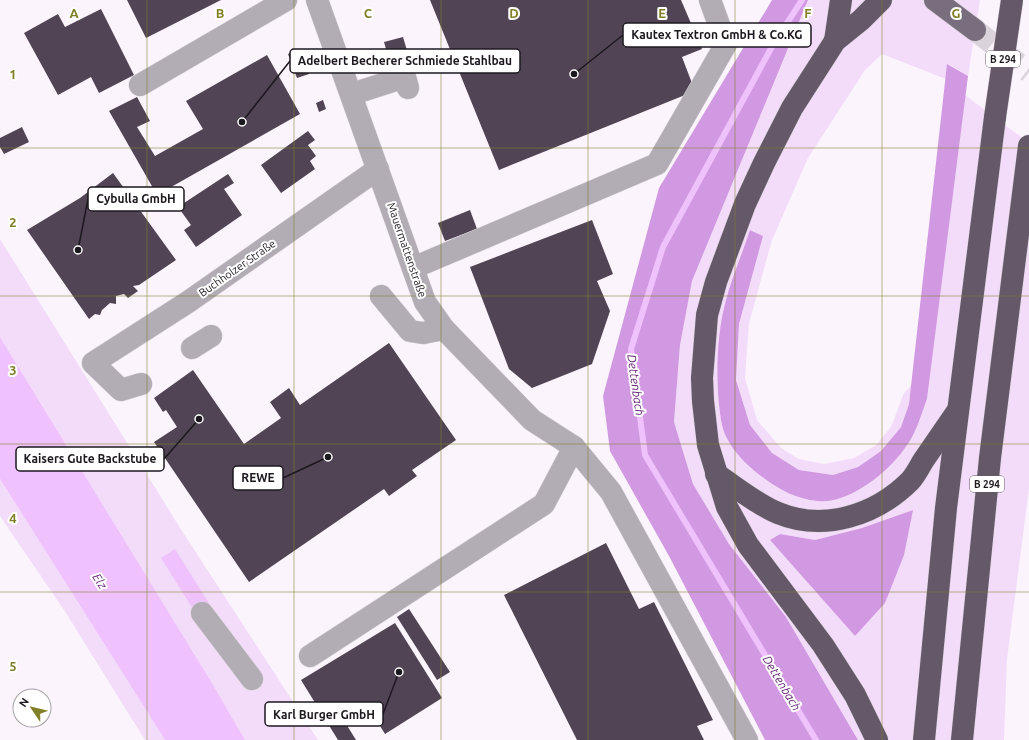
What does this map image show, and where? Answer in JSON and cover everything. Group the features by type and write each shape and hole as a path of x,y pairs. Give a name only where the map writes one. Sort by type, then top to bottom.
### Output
{"highway":[{"path":"877,740 855,695 823,645 748,545 727,508 708,445 702,378 707,315 716,282 745,204 764,163 792,108 835,41 861,20 881,0"},
{"name":"B 294","path":"924,740 946,508 995,117 1012,0"},
{"path":"835,41 844,4"},
{"name":"B 294","path":"962,740 990,458 1029,146"},
{"path":"716,474 761,504 785,515 816,522 857,515 877,506 911,480 958,411"}],"main road":[{"path":"935,0 975,30"}],"street":[{"path":"140,85 286,0"},
{"name":"Mauermattenstraße","path":"317,0 352,94 425,302 444,329 532,420 574,448 611,492 747,740"},
{"path":"413,268 657,164 726,44 710,0"},
{"path":"352,94 405,77 408,88"},
{"name":"Buchholzer Straße","path":"141,384 121,390 93,363 188,302 378,169"},
{"path":"381,296 410,331 423,333 444,329"},
{"path":"192,348 211,336"},
{"path":"310,656 544,504 574,448"},
{"path":"202,613 252,679"}],"shaded area":[{"path":"772,0 808,0 692,281 680,345 674,422 693,484 729,544 786,617 858,740 765,740 669,556 610,451 603,396 659,188"},
{"path":"808,0 980,0 968,76 948,64 946,79 882,54 865,70 808,158 772,240 749,323 745,378 757,420 781,448 799,459 824,464 854,458 876,445 891,427 904,393 911,386 909,404 901,427 881,451 858,467 833,475 799,470 772,453 750,425 736,380 739,324 763,236 751,230 742,252 727,300 722,325 717,376 718,401 722,425 728,440 738,455 770,482 795,496 809,500 829,501 843,497 871,482 895,461 904,450 916,430 927,399 965,95 1029,143 1029,488 1007,659 1004,740 858,740 786,617 729,544 693,484 674,422 680,345 692,281","holes":["913,510 855,636 770,540 780,534 815,540 862,528"]},
{"path":"947,64 968,76 927,399 916,430 904,450 871,482 857,491 830,501 810,500 796,496 771,483 745,462 728,441 722,425 718,396 718,348 722,318 733,276 750,230 763,236 739,324 736,380 750,425 772,453 799,470 833,475 858,467 881,451 901,427 909,404"},
{"path":"0,239 182,531 318,740 245,740 212,683 0,337"},
{"path":"0,479 165,740 145,740 66,613 0,516"},
{"path":"913,510 904,555 885,603 855,636 770,540 780,534 815,540 862,528"}],"water":[{"name":"Elz","path":"0,337 212,683 245,740 165,740 0,479"},
{"path":"175,549 210,605 196,614 161,558"}],"building":[{"path":"127,0 221,0 146,38"},
{"path":"430,0 681,0 702,49 682,57 695,91 499,170"},
{"path":"101,9 134,75 99,93 91,77 58,95 24,33 58,14 65,27"},
{"path":"403,37 411,64 392,70 384,42"},
{"path":"300,49 309,74 297,78 288,54"},
{"path":"267,55 300,114 157,195 109,111 137,97 150,121 137,127 155,156 203,129 186,101"},
{"path":"323,100 326,109 319,112 316,103"},
{"path":"22,127 29,142 4,154 0,147 0,138"},
{"path":"308,131 315,140 308,145 316,156 310,161 315,169 281,193 261,165"},
{"path":"113,173 176,260 139,285 133,286 138,291 128,298 124,294 116,296 116,304 110,303 102,310 100,315 95,314 89,319 27,230 80,198"},
{"path":"228,174 234,183 224,189 242,215 196,247 184,230 191,225 178,207"},
{"path":"470,210 477,229 445,241 438,223"},
{"path":"592,220 613,274 597,281 610,311 592,364 532,388 509,369 470,267"},
{"path":"389,343 456,440 412,470 417,476 389,496 384,489 249,582 154,442 177,427 166,410 163,412 154,398 193,370 244,444 281,418 270,402 289,388 300,405"},
{"path":"606,543 639,609 654,602 713,720 697,726 704,740 577,740 504,595"},
{"path":"409,609 450,672 437,680 397,617"},
{"path":"395,623 442,698 385,734 367,705 343,719 356,740 338,740 301,680"}],"waterway":[{"name":"Dettenbach","path":"802,0 774,43 663,247 631,349 645,455 816,740"}],"tunnel":[{"path":"975,30 1029,72"}],"place":[{"name":"Kautex Textron GmbH & Co.KG","path":"574,74"},
{"name":"Adelbert Becherer Schmiede Stahlbau","path":"242,122"},
{"name":"Cybulla GmbH","path":"78,250"},
{"name":"Kaisers Gute Backstube","path":"199,419"},
{"name":"REWE","path":"328,457"},
{"name":"Karl Burger GmbH","path":"399,672"}]}
